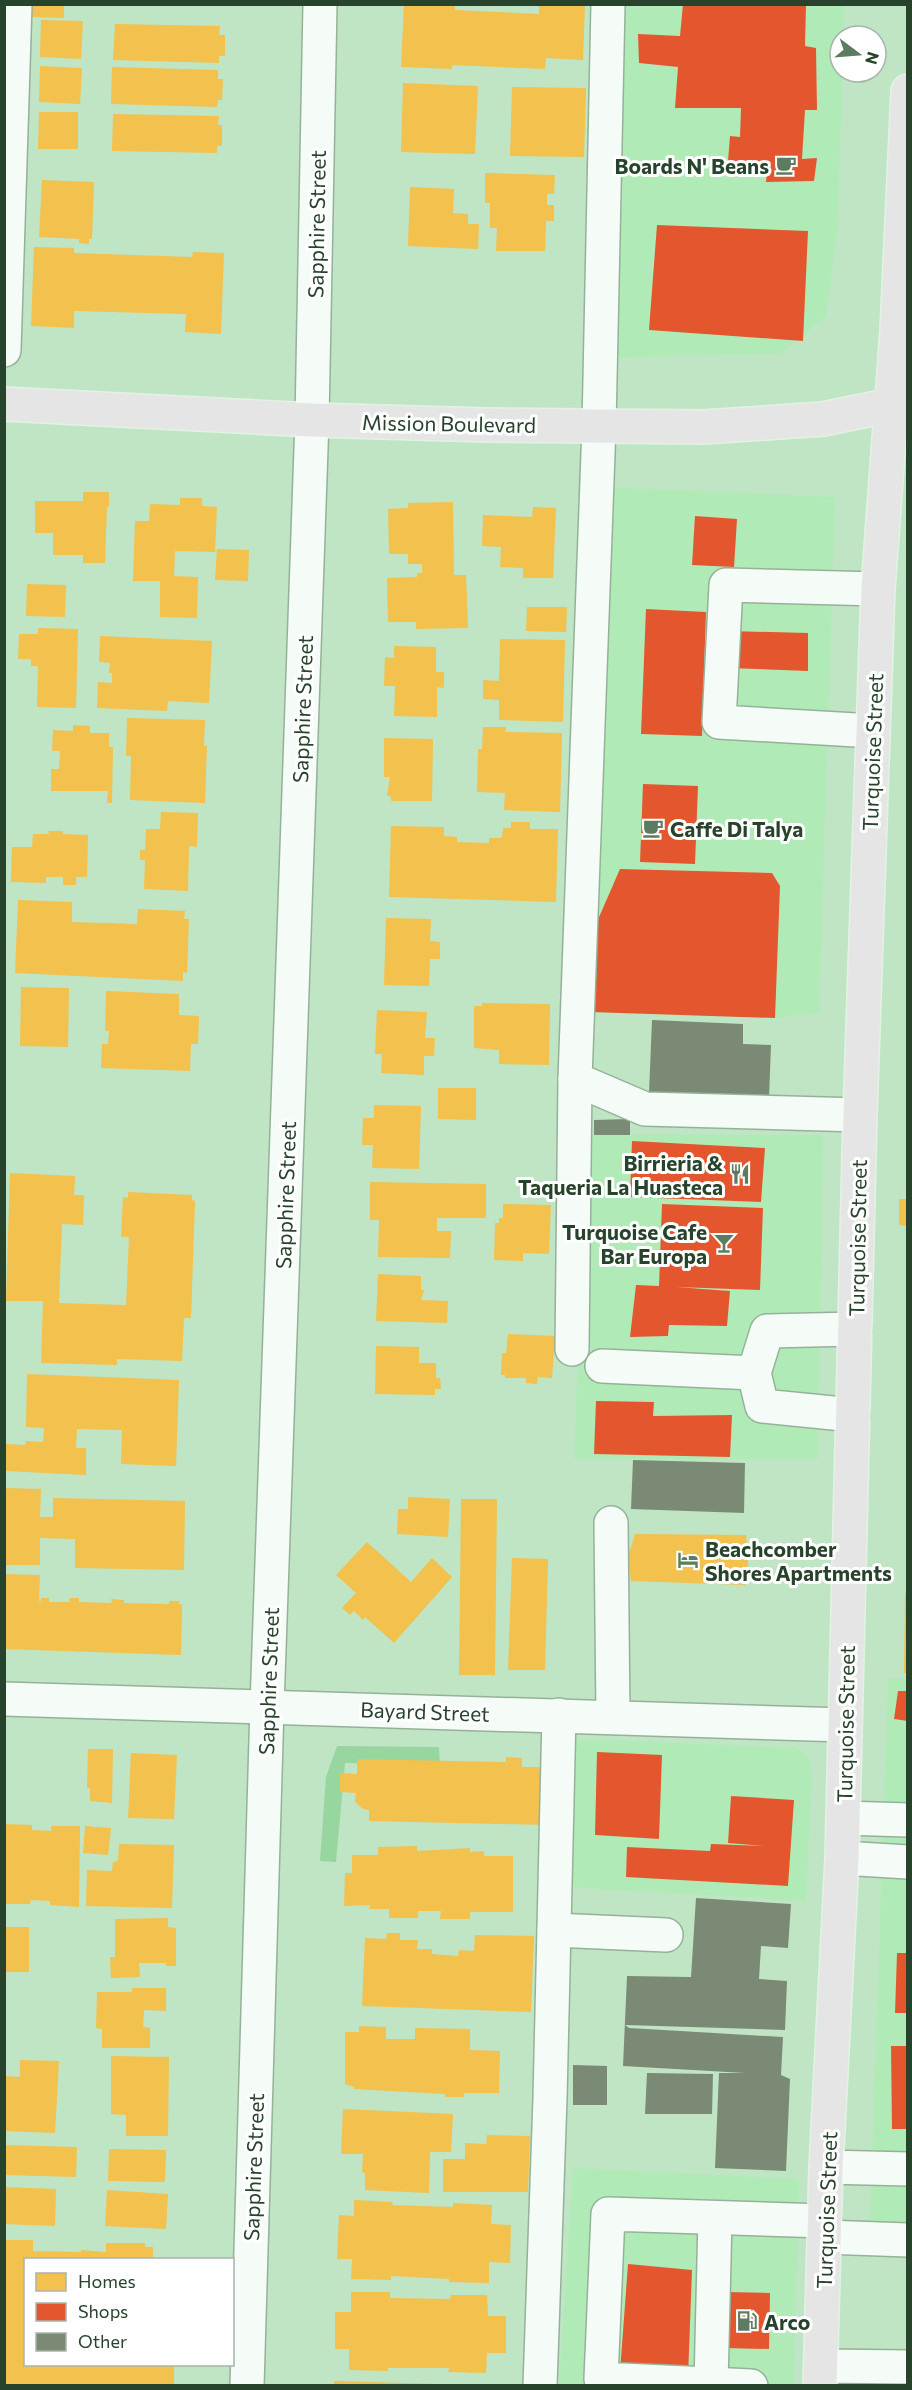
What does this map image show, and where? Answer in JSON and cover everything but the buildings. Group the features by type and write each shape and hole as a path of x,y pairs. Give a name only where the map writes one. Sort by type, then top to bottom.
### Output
{"main road":[{"name":"Turquoise Street","path":"820,2376 826,2166 842,1857 860,1115 878,589 900,403 908,92"},
{"name":"Mission Boulevard","path":"4,404 312,420 704,427 823,419 900,403"}],"street":[{"path":"4,350 15,4"},
{"name":"Sapphire Street","path":"247,2385 267,1706 312,420 320,4"},
{"path":"572,1349 575,1079 599,426 608,4"},
{"path":"873,730 719,722 726,585 878,589"},
{"path":"575,1079 645,1109 860,1115"},
{"path":"853,1415 762,1406 754,1373 766,1331 855,1329"},
{"path":"602,1366 754,1373"},
{"path":"611,1523 613,1717"},
{"name":"Bayard Street","path":"4,1699 845,1725"},
{"path":"540,2385 559,1715"},
{"path":"843,1818 908,1820"},
{"path":"842,1857 908,1862"},
{"path":"554,1930 666,1935"},
{"path":"826,2166 908,2169"},
{"path":"752,2385 601,2379 608,2214 715,2218 908,2240"},
{"path":"711,2384 715,2218"},
{"path":"820,2376 908,2367"}],"shaded area":[{"path":"619,5 845,5 844,24 828,24 828,84 843,84 837,232 826,316 782,353 609,358"},
{"path":"606,487 835,497 819,1013 775,1018 590,1012"},
{"path":"586,1135 823,1135 818,1459 574,1459"},
{"path":"888,1678 907,1679 907,2224 870,2224"},
{"path":"579,1739 798,1748 808,1757 812,1775 806,1901 566,1887 571,1751"},
{"path":"337,1746 439,1747 440,1765 345,1763 336,1862 320,1861 326,1777"},
{"path":"573,2168 799,2179 794,2385 559,2386"}],"place":[{"name":"Boards N' Beans","path":"786,165"},
{"name":"Caffe Di Talya","path":"653,828"},
{"name":"Birrieria & Taqueria La Huasteca","path":"740,1174"},
{"name":"Turquoise Cafe Bar Europa","path":"724,1243"},
{"name":"Beachcomber Shores Apartments","path":"688,1560"},
{"name":"Arco","path":"747,2321"}]}
